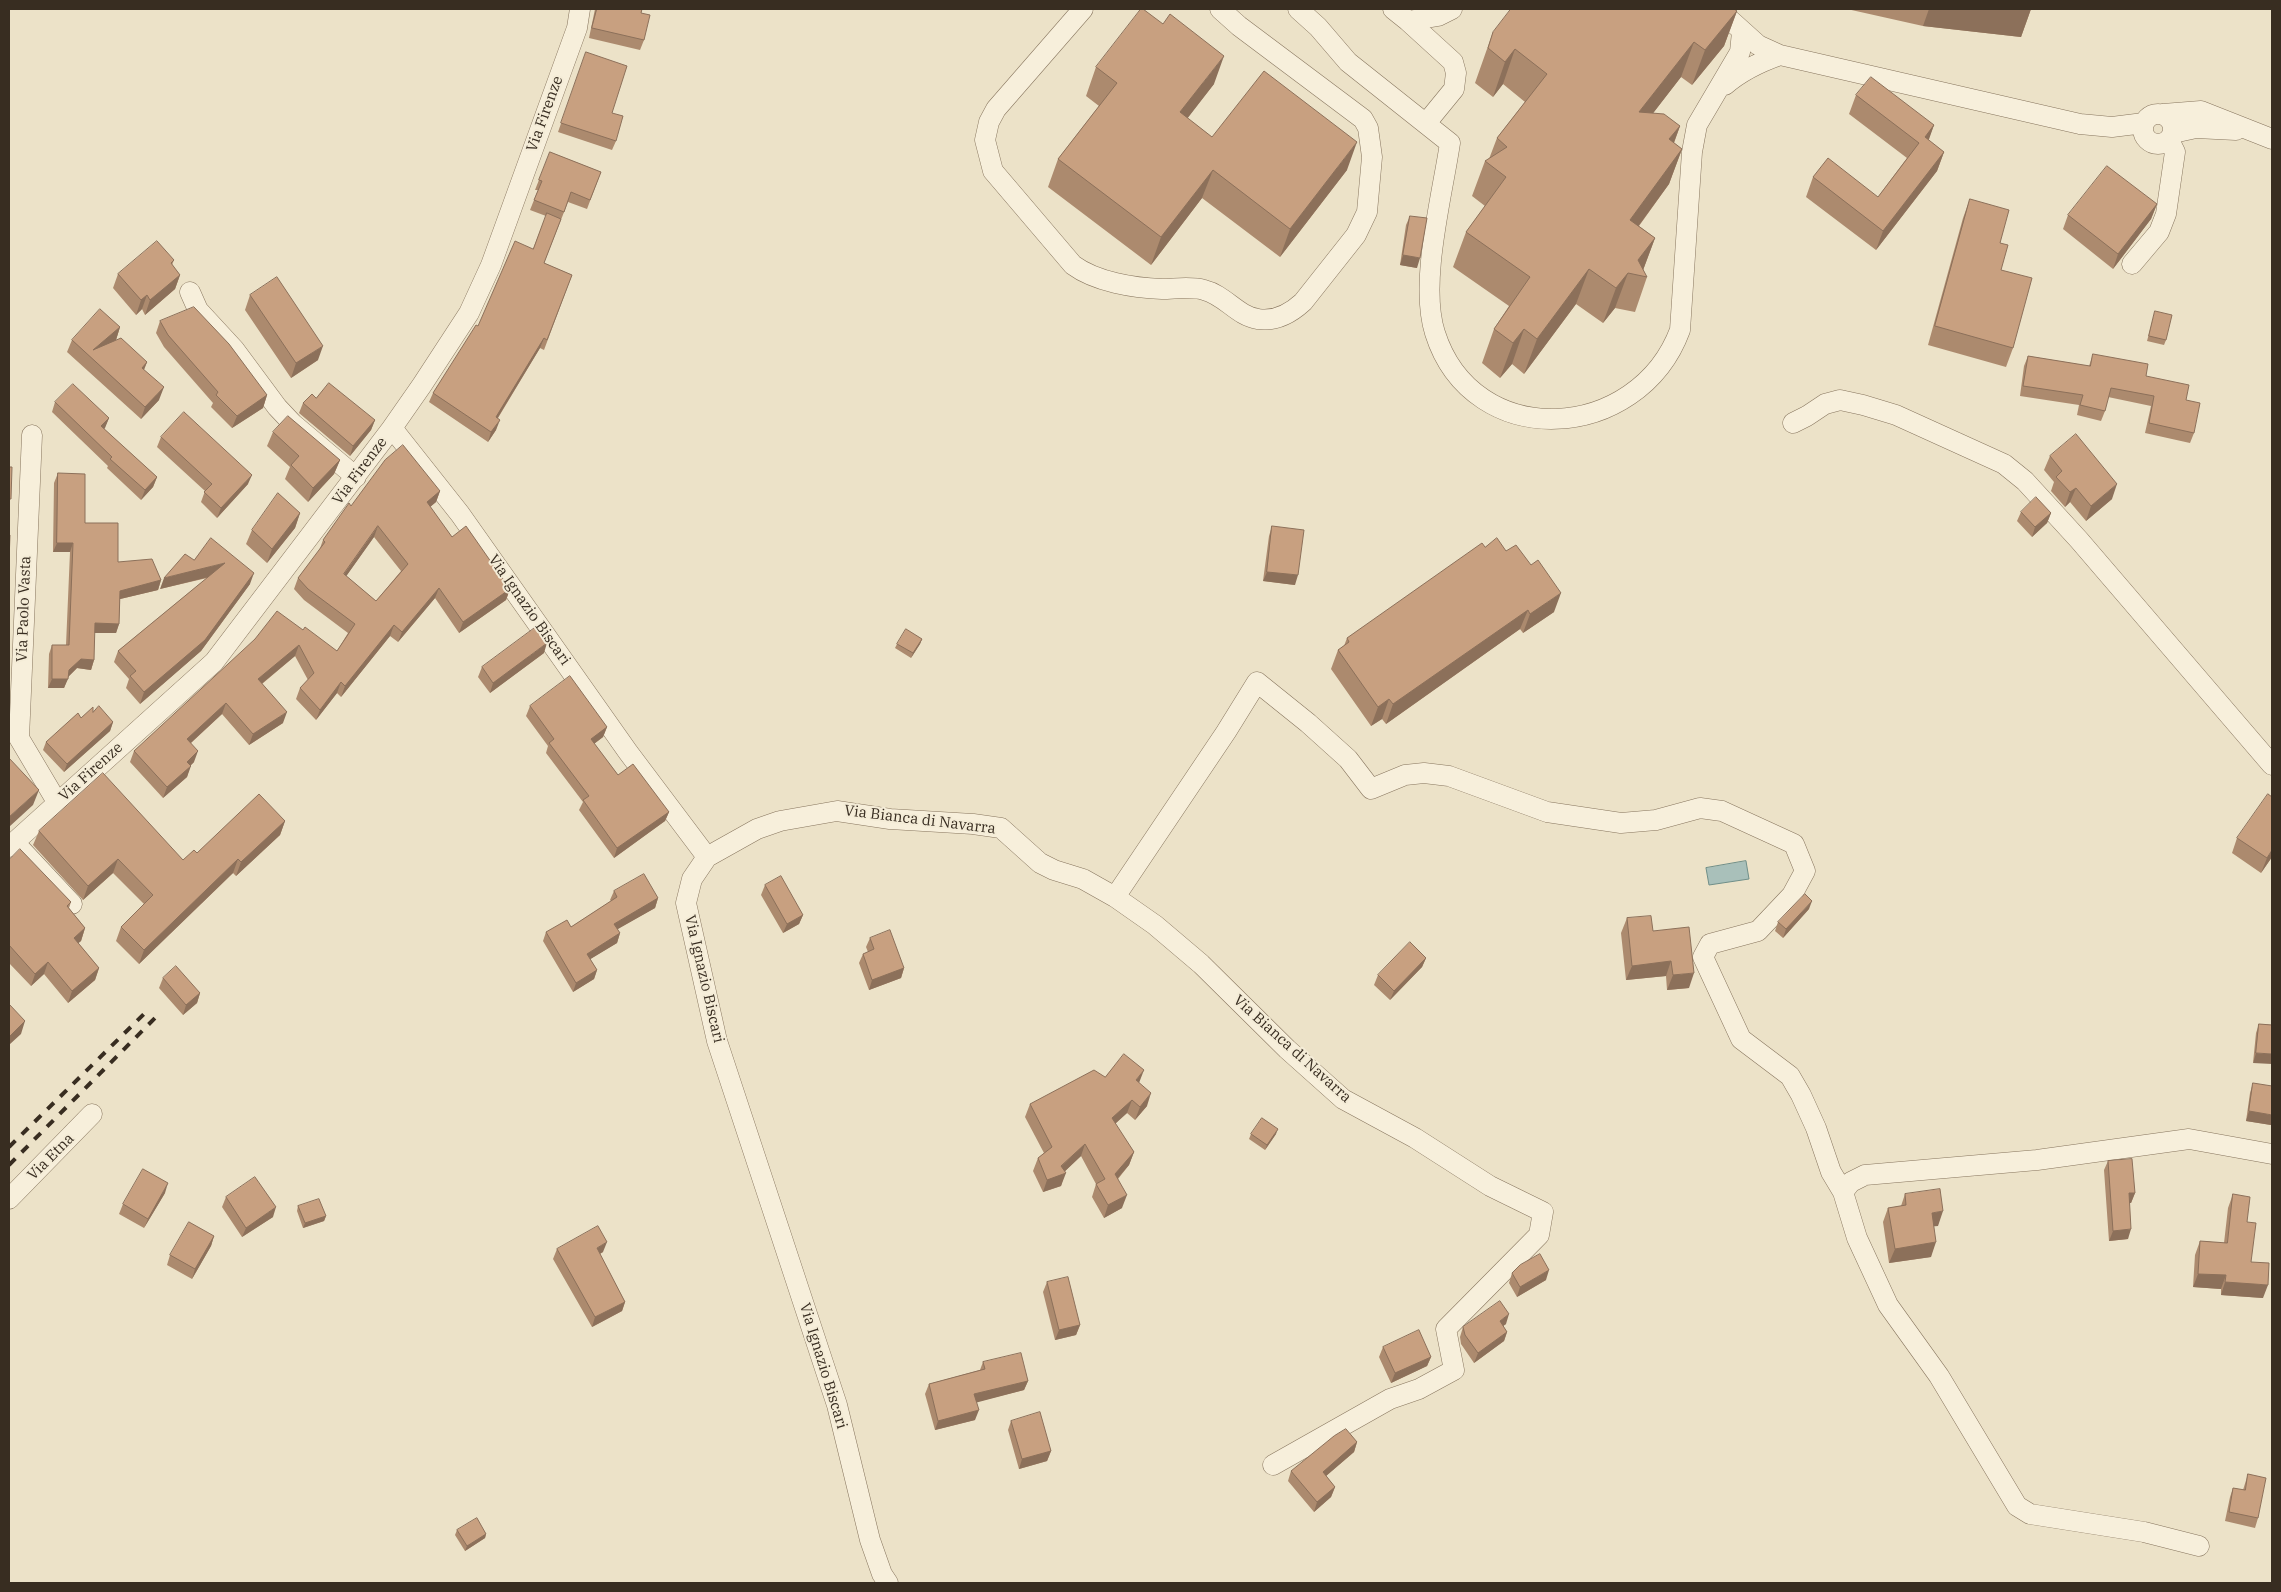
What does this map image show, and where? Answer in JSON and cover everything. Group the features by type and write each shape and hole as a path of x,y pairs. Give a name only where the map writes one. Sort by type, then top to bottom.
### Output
{"street":[{"name":"Via Firenze","path":"12,844 214,662 392,428 469,313 491,265 577,28 580,9"},
{"path":"1083,9 993,115 985,132 985,140 993,171 1074,265 1085,274 1159,288 1204,289 1219,296 1246,314 1258,319 1272,319 1292,312 1303,302 1362,224 1370,194 1371,141 1368,128 1362,119 1239,26 1220,9"},
{"path":"1298,9 1318,27 1348,62 1427,122 1450,143 1430,270 1429,294 1431,318 1444,354 1453,370 1484,399 1501,408 1528,416 1567,420 1584,417 1622,400 1657,372 1673,350 1680,330 1692,152 1697,125 1740,52 1742,32"},
{"path":"1400,15 1438,16 1452,9"},
{"path":"1718,9 1758,45 1780,54 2080,124 2112,127 2144,123"},
{"path":"1400,15 1453,62 1456,73 1454,89 1427,122"},
{"path":"1714,95 1734,77 1780,54"},
{"path":"2247,131 2204,128 2165,139 2146,139 2143,131 2144,123 2148,117 2155,114 2201,111 2218,116 2247,131 2272,139"},
{"path":"2163,114 2170,118 2174,124 2165,139"},
{"path":"2080,124 2116,138 2165,139"},
{"path":"2132,264 2159,232 2166,214 2175,152 2165,139"},
{"path":"190,292 198,310 234,349 277,407 293,424 356,477"},
{"path":"1793,422 1807,416 1825,404 1840,400 1896,415 2004,464 2025,481 2079,540 2272,765"},
{"name":"Via Ignazio Biscari","path":"392,428 460,514 628,752 707,857 692,879 686,903 702,981 717,1041 837,1405 870,1540 882,1574 888,1583"},
{"name":"Via Paolo Vasta","path":"32,435 19,738 57,802"},
{"path":"1115,897 1226,732 1257,682 1308,723 1348,759 1370,789 1405,775 1424,773 1449,776 1547,812 1600,822 1635,823 1656,820 1700,808 1722,811 1794,844 1805,872 1792,894 1758,931 1710,944 1703,957 1742,1039 1790,1076 1816,1128 1831,1172 1843,1192 1857,1238 1888,1304 1939,1376 2017,1506 2030,1514 2144,1532 2200,1546"},
{"name":"Via Bianca di Navarra","path":"707,857 757,829 780,821 837,811 890,819 973,824 1000,828 1040,863 1054,870 1083,879 1115,897 1155,925 1200,964 1343,1099 1415,1138 1490,1186 1543,1212 1539,1235 1446,1329 1454,1370 1420,1389 1390,1399 1273,1466"},
{"path":"12,844 72,904"},
{"name":"Via Etna","path":"9,1199 92,1114"},
{"path":"1843,1192 1851,1182 1865,1175 2037,1160 2189,1139 2272,1154"}],"water":[{"path":"1746,861 1749,879 1709,885 1706,868"}],"building":[{"path":"597,9 642,9 641,13 650,15 644,40 592,28"},
{"path":"1141,9 1163,24 1170,14 1224,56 1180,112 1212,137 1264,71 1357,142 1290,229 1213,170 1161,237 1058,159 1117,83 1096,67"},
{"path":"1511,9 1734,9 1737,11 1705,50 1694,42 1639,112 1664,114 1680,126 1669,139 1682,149 1630,220 1655,238 1638,260 1647,277 1628,273 1616,288 1589,269 1537,339 1524,329 1513,343 1494,329 1530,277 1466,232 1506,177 1485,161 1507,147 1497,138 1547,74 1515,49 1505,62 1488,48 1493,32"},
{"path":"586,52 627,66 612,113 623,116 616,141 561,123"},
{"path":"1871,77 1934,125 1925,137 1944,152 1883,231 1813,177 1828,158 1878,197 1919,143 1856,95"},
{"path":"550,152 601,172 590,200 571,192 564,212 534,200 542,181 539,180"},
{"path":"2107,166 2157,204 2118,254 2068,215"},
{"path":"1970,199 2009,210 2000,243 2008,245 2001,270 2032,278 2013,348 1935,326"},
{"path":"547,213 561,219 544,263 572,275 547,340 544,338 496,417 500,420 491,432 433,393 476,325 478,326 515,241 533,249"},
{"path":"1410,216 1427,218 1420,258 1403,255"},
{"path":"157,241 174,260 171,263 180,275 150,300 147,295 141,300 118,274"},
{"path":"277,277 323,346 296,363 250,295"},
{"path":"194,307 229,344 267,395 237,416 216,395 218,392 168,335 160,321"},
{"path":"100,309 120,327 93,350 121,338 147,362 142,368 164,387 145,407 72,340"},
{"path":"2155,311 2172,315 2166,340 2149,336"},
{"path":"2093,354 2148,364 2146,376 2189,385 2186,400 2200,403 2194,433 2149,423 2154,396 2111,388 2105,411 2080,405 2083,395 2023,386 2028,356 2090,366"},
{"path":"329,383 375,420 353,446 303,403 312,394 316,398"},
{"path":"73,384 109,418 101,426 157,477 145,490 110,459 112,457 55,402"},
{"path":"184,412 252,475 221,508 204,492 212,484 161,437"},
{"path":"288,416 340,460 313,488 291,465 299,456 273,432"},
{"path":"2076,434 2117,484 2091,506 2076,488 2070,492 2056,477 2062,471 2050,456"},
{"path":"403,445 440,491 427,502 452,537 466,526 510,589 463,622 439,588 402,632 394,625 345,686 341,682 320,710 300,688 314,673 299,645 258,679 287,712 253,734 226,703 187,739 198,751 187,762 191,766 167,787 134,751 255,639 277,611 303,630 305,627 337,651 355,624 308,589 298,578 325,542 323,540 349,503 351,506 385,460","holes":["378,526 408,564 376,601 344,574"]},
{"path":"9,467 12,467 11,499 9,499"},
{"path":"58,473 85,474 85,523 118,523 118,562 152,559 161,580 120,591 119,624 95,623 94,660 81,659 69,670 68,679 52,679 52,645 69,645 73,543 57,543"},
{"path":"278,493 300,513 272,549 252,530"},
{"path":"2036,497 2051,513 2035,527 2021,512"},
{"path":"1272,526 1304,530 1298,575 1267,572"},
{"path":"211,538 254,573 205,640 144,692 130,676 136,671 118,651 225,563 164,578 185,554 194,560"},
{"path":"1497,538 1506,551 1516,545 1531,565 1538,560 1561,593 1530,614 1528,610 1393,704 1389,699 1378,707 1338,650 1349,642 1347,638 1482,543 1485,547"},
{"path":"536,627 547,643 493,683 482,667"},
{"path":"906,629 922,639 913,653 897,644"},
{"path":"570,676 607,727 591,739 618,775 633,764 669,812 617,848 583,800 589,796 549,743 554,739 530,706"},
{"path":"99,706 113,722 67,764 46,742 78,713 81,718 93,707 93,712"},
{"path":"9,758 39,790 9,817"},
{"path":"103,773 183,860 194,850 197,853 259,794 285,821 241,862 238,859 144,950 121,927 153,895 118,859 88,886 39,831"},
{"path":"2268,794 2272,797 2272,850 2267,858 2237,838"},
{"path":"20,849 71,902 67,906 85,928 74,938 99,968 72,991 48,962 35,974 9,945 9,860"},
{"path":"644,874 658,898 614,924 620,933 587,954 597,970 576,983 546,932 567,920 571,927 617,897 614,891"},
{"path":"781,876 803,915 787,924 765,885"},
{"path":"1805,894 1812,901 1786,929 1778,922"},
{"path":"1651,916 1653,931 1689,927 1694,973 1673,975 1671,961 1632,966 1627,918"},
{"path":"890,930 904,968 872,980 863,954 874,949 870,938"},
{"path":"1410,942 1426,958 1394,991 1378,975"},
{"path":"176,966 200,993 186,1005 163,978"},
{"path":"9,1004 25,1021 9,1037"},
{"path":"2259,1024 2272,1025 2272,1054 2256,1053"},
{"path":"1124,1054 1144,1070 1136,1080 1151,1093 1140,1107 1132,1100 1112,1118 1134,1152 1115,1174 1127,1195 1108,1205 1096,1184 1105,1179 1085,1144 1061,1166 1066,1173 1047,1180 1038,1158 1052,1147 1030,1104 1094,1070 1105,1077"},
{"path":"2253,1083 2272,1086 2272,1115 2249,1111"},
{"path":"1262,1118 1278,1129 1267,1145 1251,1134"},
{"path":"2132,1159 2135,1193 2129,1193 2131,1229 2113,1231 2108,1161"},
{"path":"143,1169 168,1183 148,1219 123,1204"},
{"path":"255,1177 276,1207 246,1228 226,1197"},
{"path":"1940,1189 1943,1211 1932,1213 1936,1242 1895,1249 1888,1208 1906,1205 1905,1194"},
{"path":"2233,1194 2250,1197 2247,1222 2256,1223 2251,1262 2269,1263 2268,1285 2225,1282 2226,1275 2198,1274 2200,1241 2227,1243"},
{"path":"319,1199 326,1216 305,1223 298,1206"},
{"path":"189,1222 214,1236 195,1269 170,1255"},
{"path":"598,1226 607,1242 597,1248 625,1302 595,1317 557,1249"},
{"path":"1540,1254 1549,1270 1520,1287 1512,1273 1520,1265"},
{"path":"1068,1277 1080,1325 1059,1330 1047,1282"},
{"path":"1500,1301 1509,1314 1500,1321 1507,1332 1478,1353 1465,1335 1463,1327"},
{"path":"1419,1330 1431,1357 1395,1373 1383,1347"},
{"path":"1021,1353 1028,1381 974,1394 979,1410 938,1421 929,1384 985,1369 983,1362"},
{"path":"1040,1412 1051,1451 1022,1459 1011,1421"},
{"path":"1346,1429 1357,1442 1323,1472 1335,1487 1317,1502 1291,1471 1334,1436"},
{"path":"2248,1474 2266,1478 2258,1518 2229,1512 2233,1488 2245,1490"},
{"path":"477,1518 486,1534 467,1546 457,1530"}],"railway":[{"path":"9,1147 148,1010"},
{"path":"9,1165 156,1017"}]}
